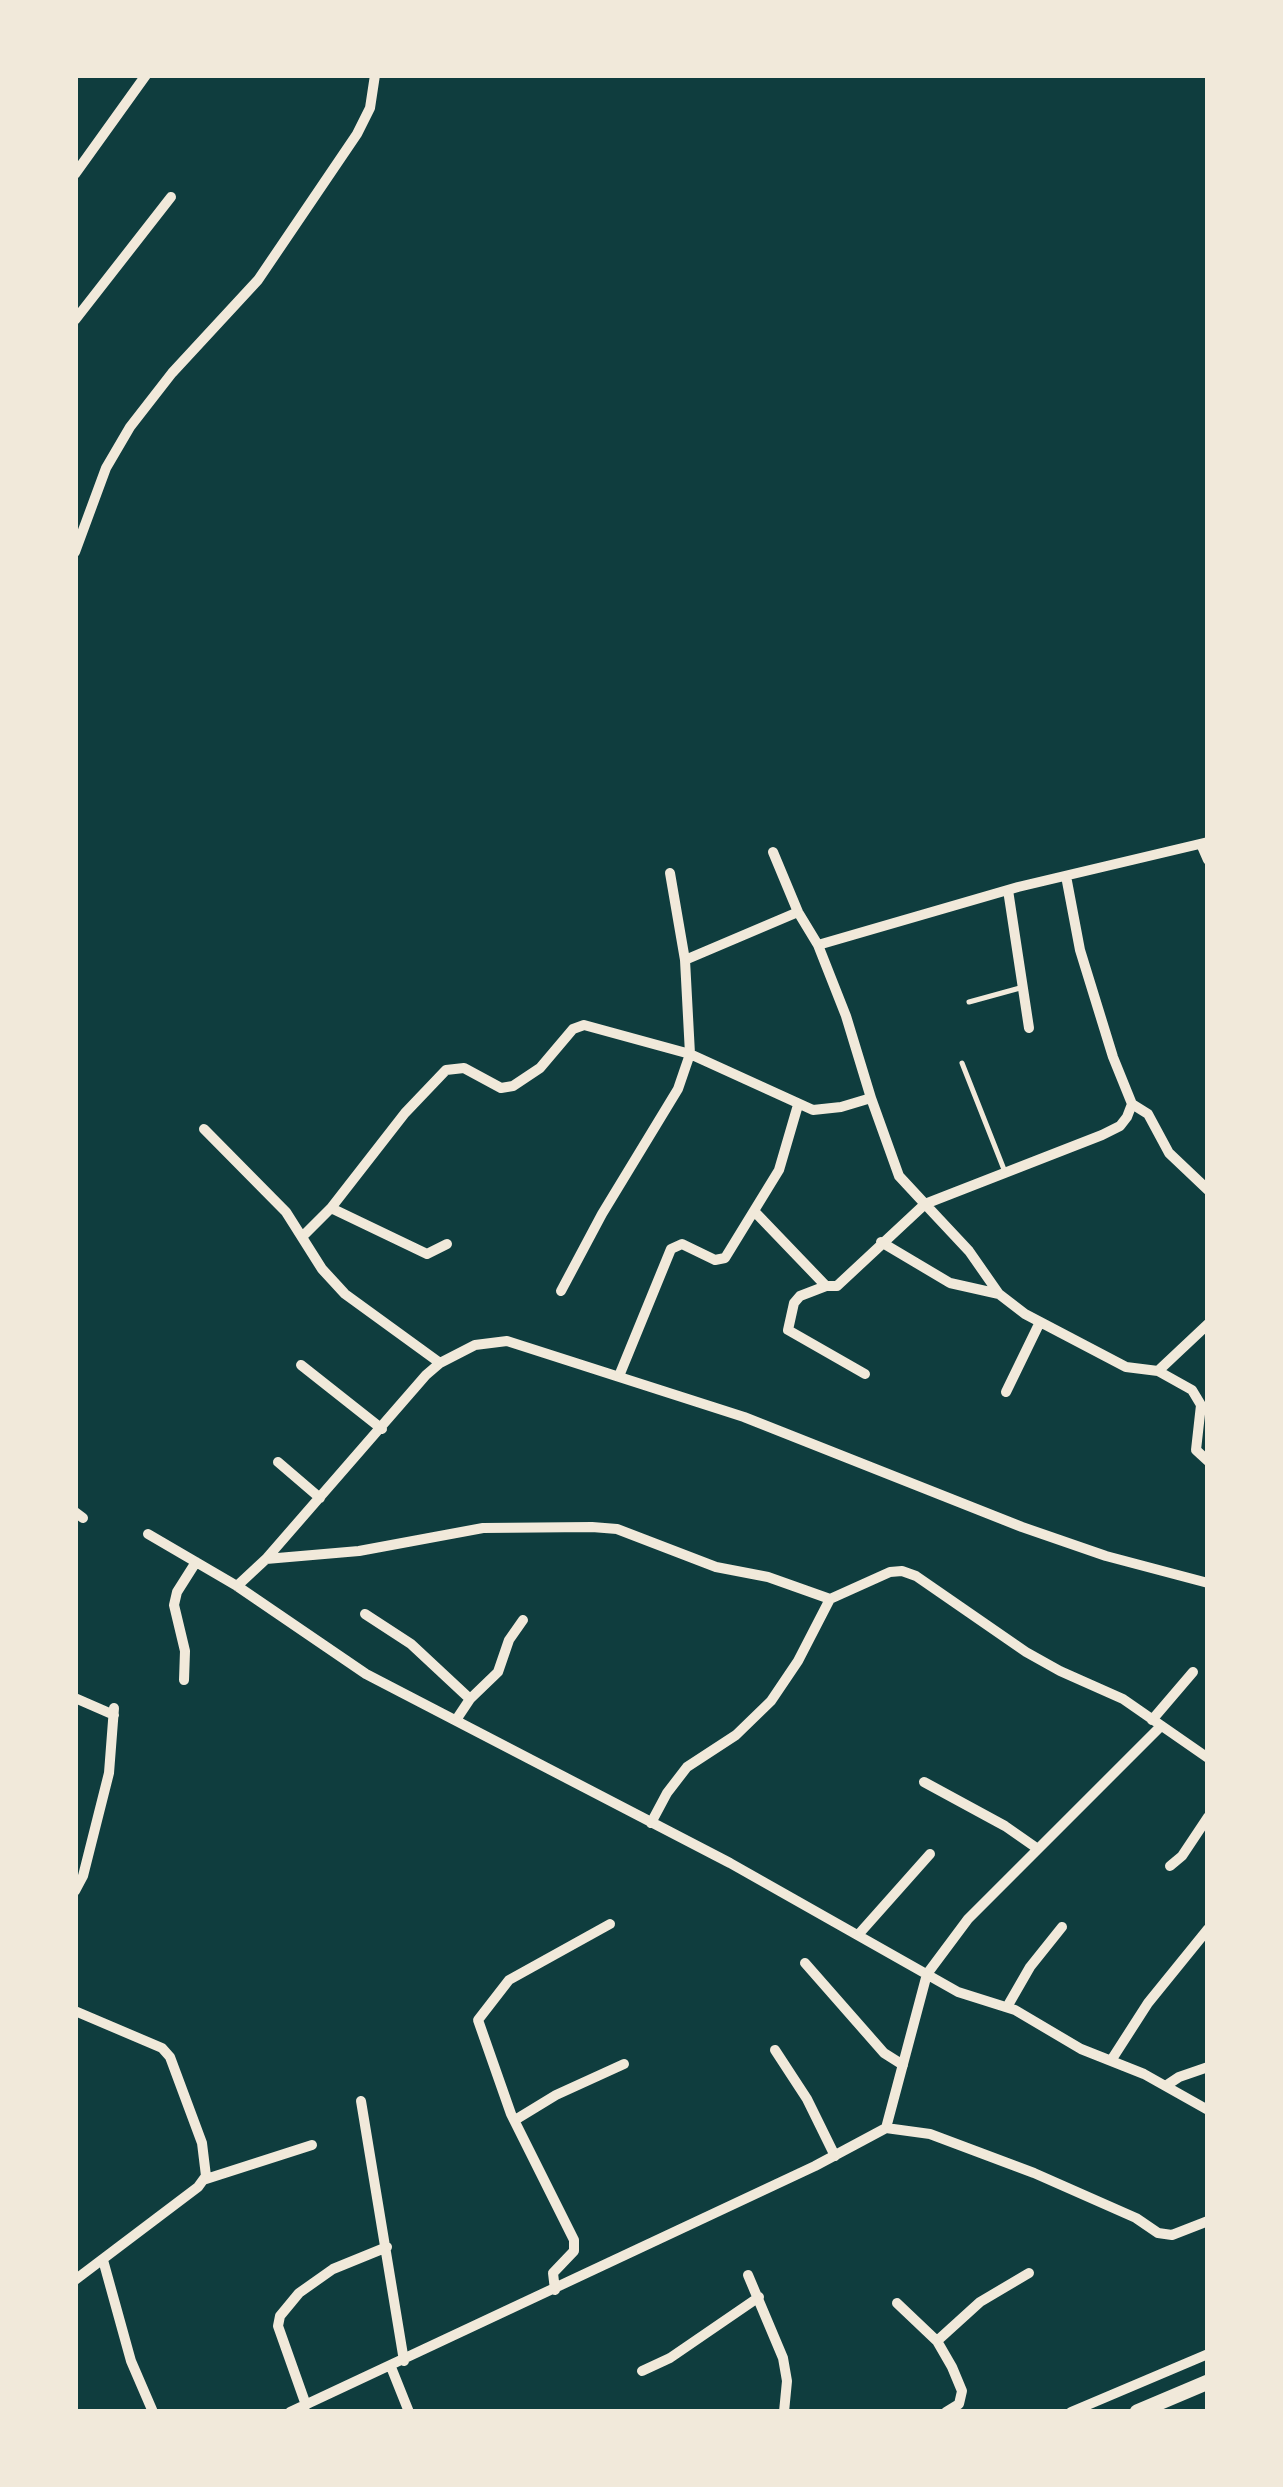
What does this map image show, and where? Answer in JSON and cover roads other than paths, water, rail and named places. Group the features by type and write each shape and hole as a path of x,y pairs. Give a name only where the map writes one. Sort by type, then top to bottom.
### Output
{"main road":[{"path":"1137,2412 1208,2382"}],"street":[{"path":"75,174 146,75"},
{"path":"75,552 106,468 130,428 172,373 258,280 357,134 370,108 375,75"},
{"path":"75,320 171,197"},
{"path":"818,945 1008,890 1205,843 1208,860"},
{"path":"774,852 846,1016 899,1176 969,1252 999,1294 1040,1322 1126,1367 1158,1371 1192,1390 1202,1412 1196,1450 1208,1460"},
{"path":"561,1291 602,1214 678,1089 690,1054 685,960 670,874"},
{"path":"1066,876 1080,950 1132,1104 1148,1114 1170,1153 1208,1190"},
{"path":"1008,890 1029,1028"},
{"path":"685,960 798,912"},
{"path":"302,1236 331,1208 405,1113 446,1070 464,1068 501,1088 514,1086 540,1068 573,1029 584,1025 690,1054 813,1110 871,1098"},
{"path":"619,1376 670,1249 682,1244 715,1260 724,1258 780,1170 798,1104"},
{"path":"865,1374 788,1330 794,1303 800,1296 837,1286 926,1204 1120,1126 1132,1104"},
{"path":"204,1129 286,1212 344,1294 440,1363"},
{"path":"331,1208 427,1254 448,1244"},
{"path":"754,1211 826,1286"},
{"path":"881,1242 950,1282 999,1294"},
{"path":"1006,1392 1040,1322"},
{"path":"1158,1371 1208,1324"},
{"path":"237,1586 266,1559 440,1363 474,1346 507,1341 744,1417 1022,1527 1106,1556 1208,1583"},
{"path":"300,1365 382,1429"},
{"path":"278,1462 320,1498"},
{"path":"266,1559 359,1551 483,1528 592,1527 617,1530 716,1567 768,1577 830,1599"},
{"path":"148,1534 237,1586 366,1674 958,1992 1006,2007 1081,2049 1112,2059 1208,2110"},
{"path":"184,1680 184,1651 174,1605 177,1592 196,1562"},
{"path":"651,1824 667,1793 687,1767 736,1736 772,1701 798,1662 830,1599 890,1572 916,1576 1026,1652 1123,1699 1208,1758"},
{"path":"365,1614 411,1644 470,1700"},
{"path":"456,1720 498,1672 509,1640 522,1620"},
{"path":"886,2128 928,1974 968,1919 1156,1723 1193,1672"},
{"path":"75,1698 114,1712 109,1772 88,1858 75,1891"},
{"path":"924,1782 1005,1826 1038,1849"},
{"path":"1170,1866 1182,1856 1208,1818"},
{"path":"858,1935 930,1854"},
{"path":"75,1856 88,1858"},
{"path":"555,2290 553,2273 574,2251 574,2240 514,2120 478,2020 509,1980 610,1924"},
{"path":"1006,2007 1030,1967 1062,1927"},
{"path":"1112,2059 1148,2003 1208,1929"},
{"path":"804,1963 884,2053 902,2065"},
{"path":"75,2012 162,2048 170,2057 202,2143 206,2176 198,2187 75,2280"},
{"path":"775,2050 807,2100 834,2156"},
{"path":"514,2120 556,2095 624,2064"},
{"path":"1167,2086 1179,2077 1208,2067"},
{"path":"361,2101 404,2361"},
{"path":"290,2412 555,2290 886,2128 930,2134 1034,2173 1136,2218 1158,2233 1172,2235 1208,2221"},
{"path":"203,2180 312,2145"},
{"path":"306,2405 278,2326 280,2316 298,2294 333,2269 386,2247"},
{"path":"103,2260 131,2361 153,2412"},
{"path":"937,2341 980,2302 1029,2273"},
{"path":"748,2275 784,2358 784,2412"},
{"path":"642,2371 670,2358 758,2297"},
{"path":"897,2303 937,2341 962,2391 959,2404 946,2412"},
{"path":"1072,2412 1208,2354"},
{"path":"391,2367 409,2412"}],"lane":[{"path":"969,1002 1023,987"},
{"path":"962,1064 1006,1174"}]}
